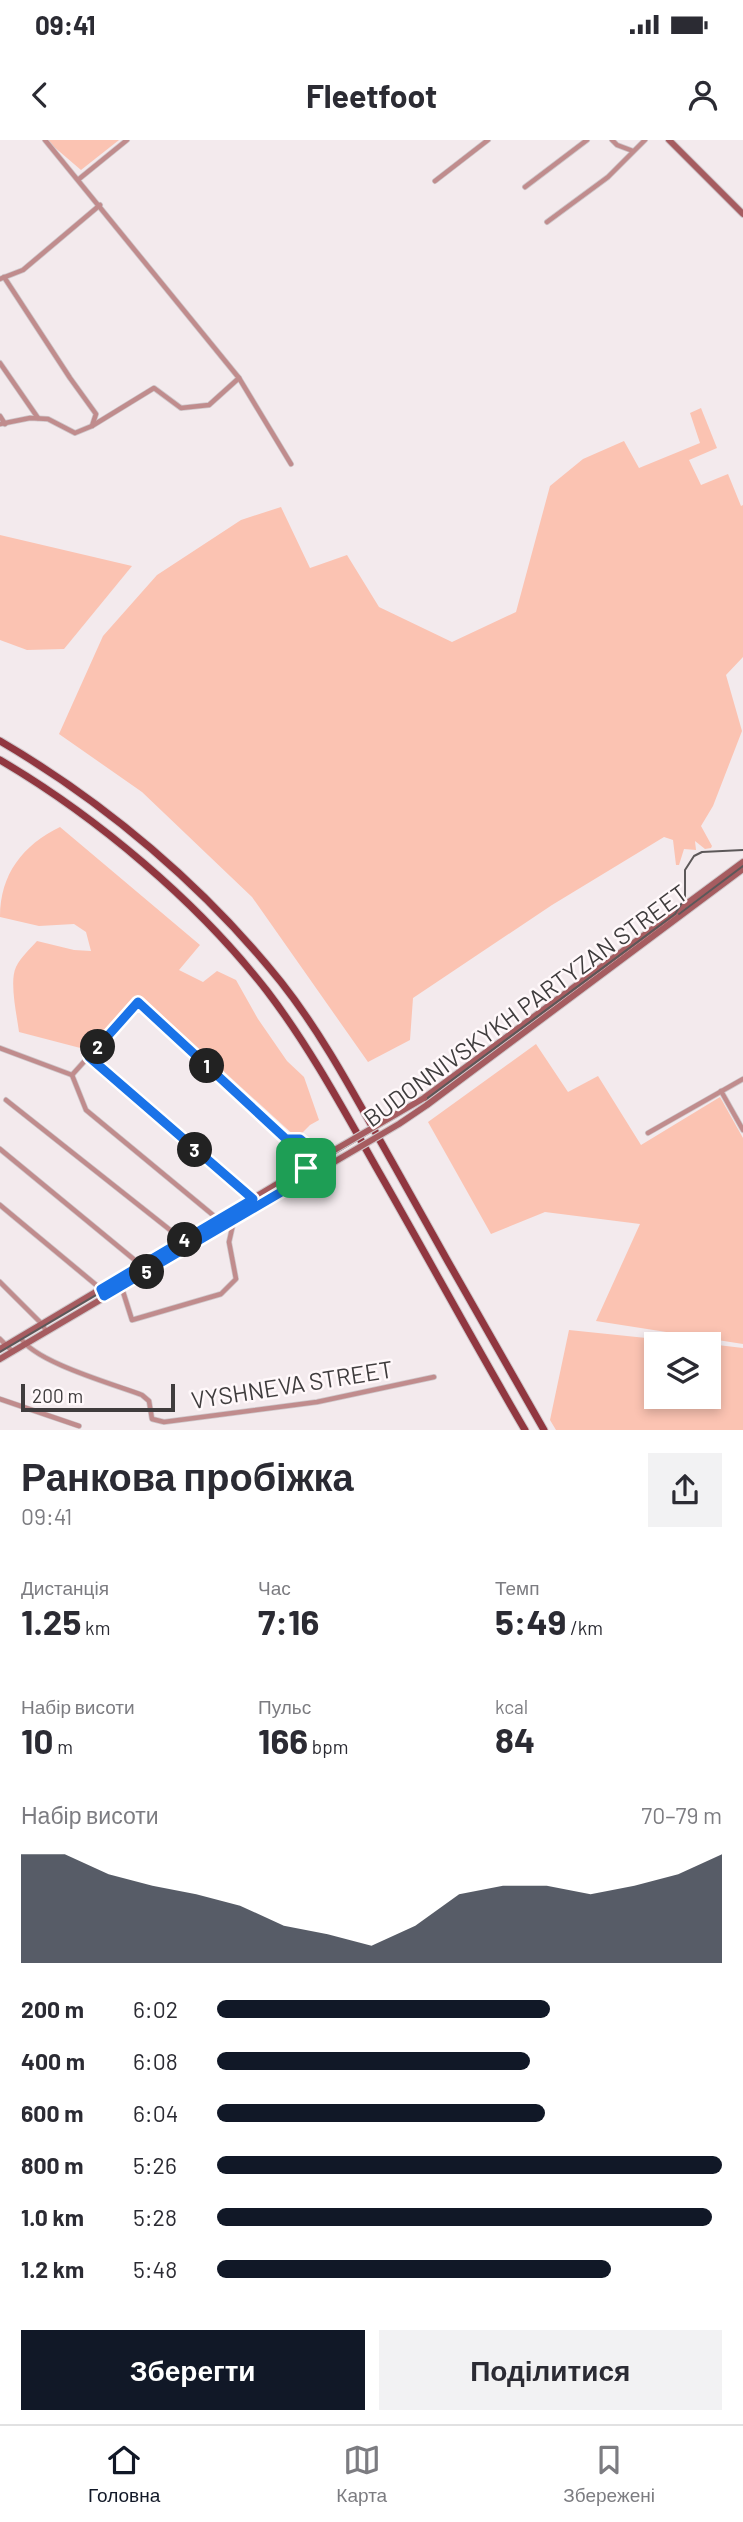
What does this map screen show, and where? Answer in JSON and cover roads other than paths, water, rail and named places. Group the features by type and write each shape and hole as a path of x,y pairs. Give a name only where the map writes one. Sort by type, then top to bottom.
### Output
{"main road":[{"path":"669,140 743,214"},
{"path":"0,741 102,808 199,893 282,983 339,1069 544,1430"},
{"path":"0,760 61,799 127,851 189,905 242,961 298,1035 325,1078 525,1430"},
{"name":"BUDONNIVSKYKH PARTYZAN STREET","path":"0,1359 120,1282 399,1124 743,862"},
{"name":"BUDONNIVSKYKH PARTYZAN STREET","path":"232,1217 253,1199 319,1159 425,1102 743,869"},
{"path":"421,1245 434,1237"},
{"name":"BUDONNIVSKYKH PARTYZAN STREET","path":"0,1349 103,1293"}],"street":[{"path":"46,140 239,378 291,464"},
{"path":"79,179 127,140"},
{"path":"477,140 481,146"},
{"path":"435,181 488,140"},
{"path":"525,187 587,140"},
{"path":"612,140 617,145 634,151"},
{"path":"547,222 608,177 645,140"},
{"path":"735,208 743,201"},
{"path":"92,426 96,414 2,278 23,270 100,205"},
{"path":"0,363 38,418"},
{"path":"0,416 3,424 48,419 75,433 92,426 154,388 181,408 209,405 239,378"},
{"path":"72,1075 138,1002 286,1139 300,1139 306,1144 303,1164 306,1168 305,1178"},
{"path":"0,1048 72,1075 86,1110 221,1223"},
{"path":"89,1057 253,1199 257,1206"},
{"path":"648,1133 743,1079"},
{"path":"721,1091 743,1130"},
{"path":"6,1100 186,1244"},
{"path":"0,1149 144,1270"},
{"path":"0,1205 103,1293"},
{"path":"120,1282 132,1320 221,1294 236,1279 229,1242 232,1217"},
{"path":"0,1282 46,1331"},
{"name":"VYSHNEVA STREET","path":"20,1337 24,1344 44,1358 142,1395 149,1401 152,1419 164,1422 317,1402 434,1377"},
{"path":"0,1339 12,1352"},
{"path":"0,1399 79,1426"}],"tram line":[{"path":"0,1352 425,1100 675,914 685,898 685,870 694,856 702,852 743,850"},
{"path":"679,914 743,866"}]}
